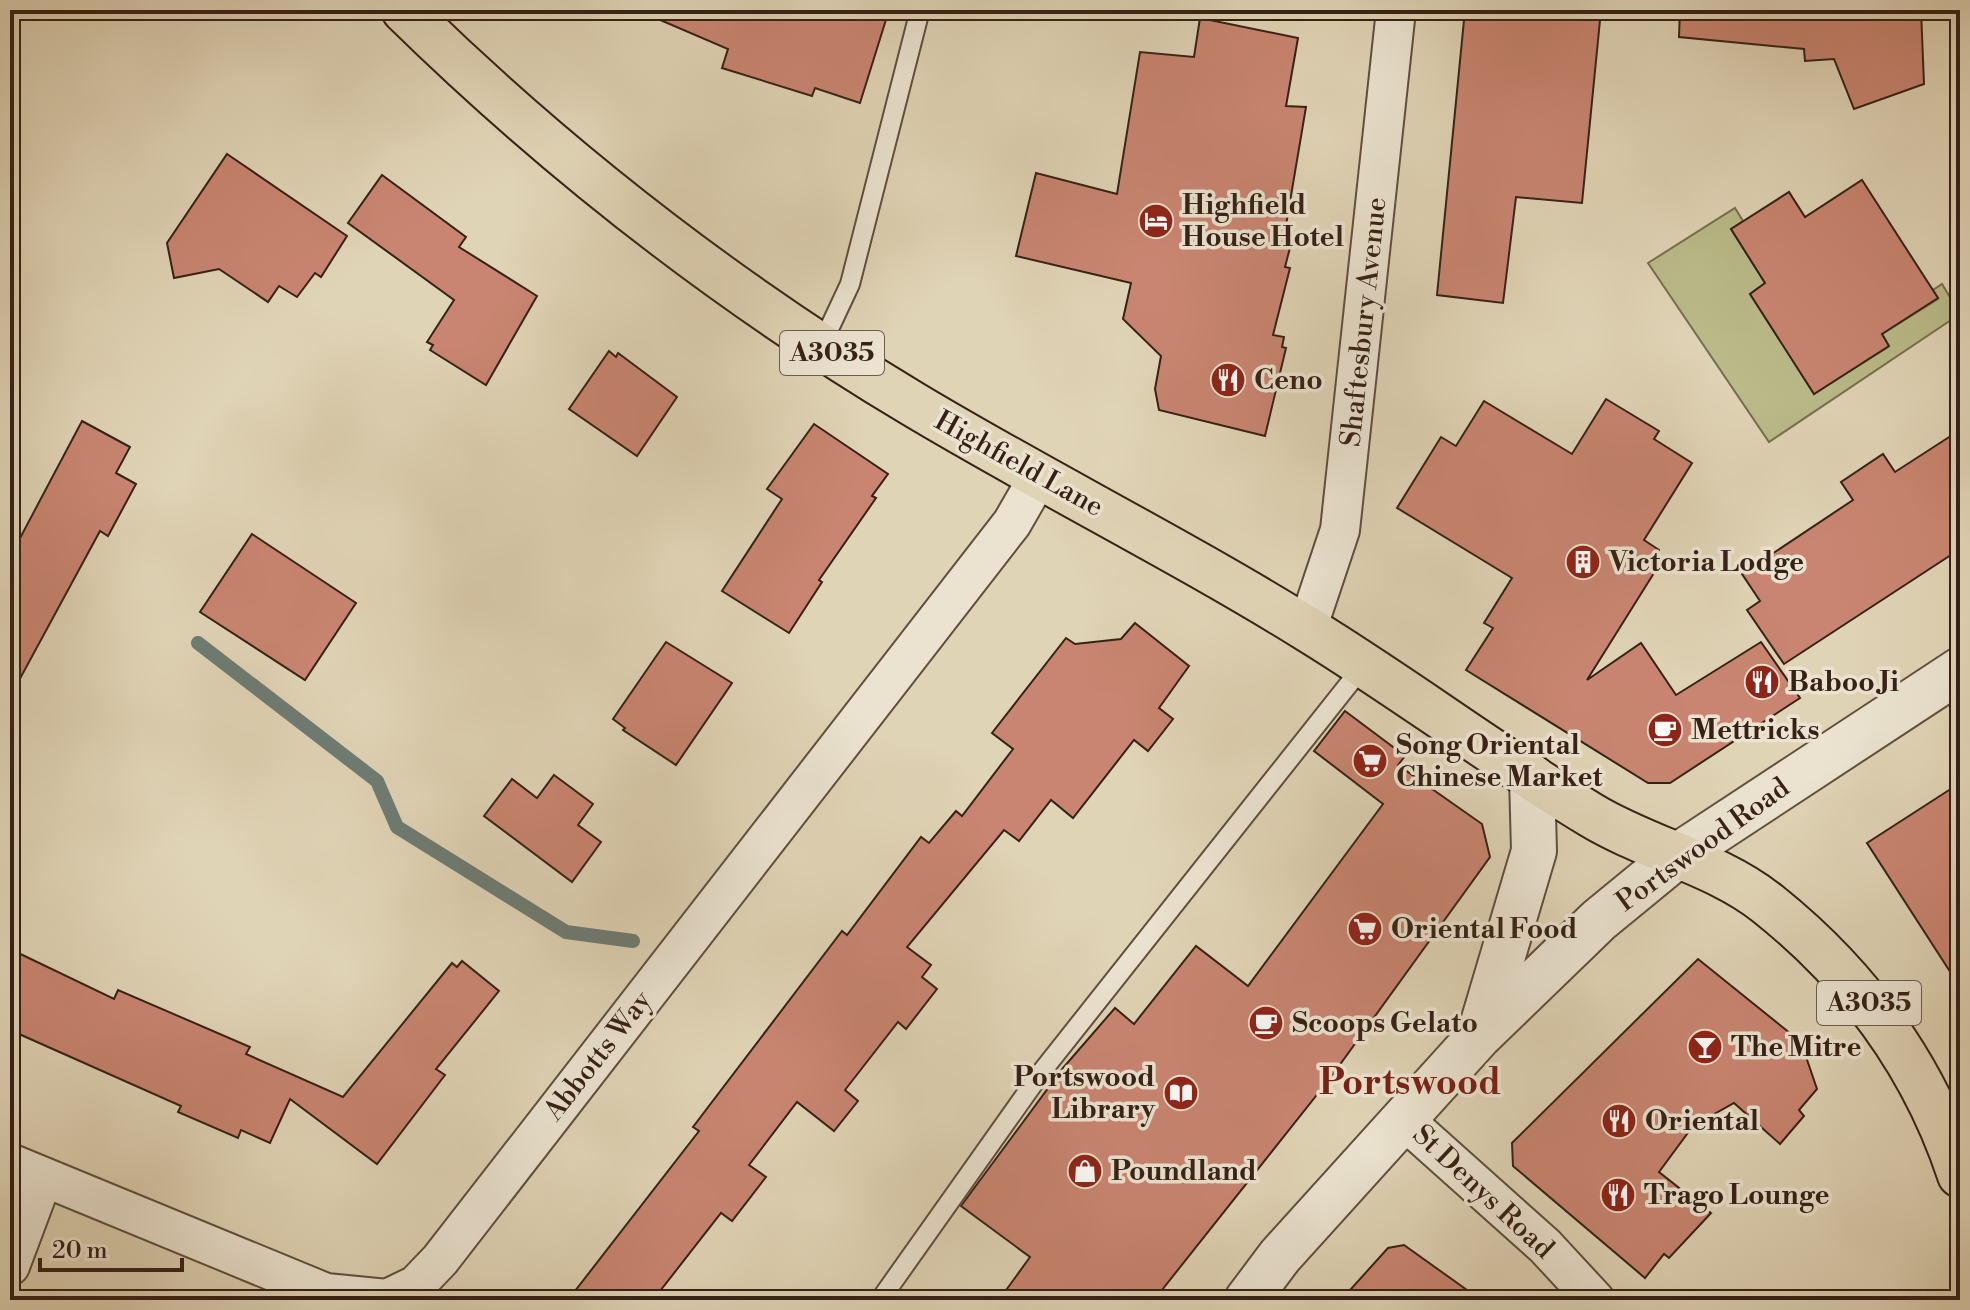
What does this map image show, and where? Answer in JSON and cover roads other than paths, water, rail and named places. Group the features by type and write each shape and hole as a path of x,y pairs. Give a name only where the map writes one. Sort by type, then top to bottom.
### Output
{"main road":[{"name":"Highfield Lane","path":"404,10 563,157 758,305 914,405 1307,629 1597,819 1677,856"},
{"name":"A3035","path":"1677,856 1765,901 1813,944 1875,1009 1905,1052 1927,1094 1960,1175"}],"street":[{"name":"Shaftesbury Avenue","path":"1307,629 1340,530 1344,503 1396,10"},
{"name":"Abbotts Way","path":"26,1170 326,1293 387,1299 416,1285 440,1260 1012,523 1039,476"},
{"name":"Portswood Road","path":"1247,1300 1280,1256 1479,1036 1599,920 1677,856 1960,670"},
{"path":"1479,1036 1534,851 1532,777"},
{"name":"St Denys Road","path":"1403,1119 1545,1246 1587,1293"},
{"path":"10,1266 26,1170"}],"lane":[{"path":"821,346 850,284 920,10"},
{"path":"880,1300 1043,1070 1364,665"}],"waterway":[{"path":"198,643 377,781 397,827 566,932 633,941"}],"place":[{"name":"Highfield House Hotel","path":"1156,221"},
{"name":"Ceno","path":"1228,380"},
{"name":"Victoria Lodge","path":"1583,562"},
{"name":"Baboo Ji","path":"1762,682"},
{"name":"Mettricks","path":"1665,730"},
{"name":"Song Oriental Chinese Market","path":"1370,761"},
{"name":"Oriental Food","path":"1365,929"},
{"name":"Scoops Gelato","path":"1266,1023"},
{"name":"The Mitre","path":"1705,1047"},
{"name":"Portswood Library","path":"1181,1093"},
{"name":"Oriental","path":"1619,1121"},
{"name":"Poundland","path":"1085,1171"},
{"name":"Trago Lounge","path":"1618,1195"}],"district":[{"name":"Portswood","path":"1410,1083"}]}
